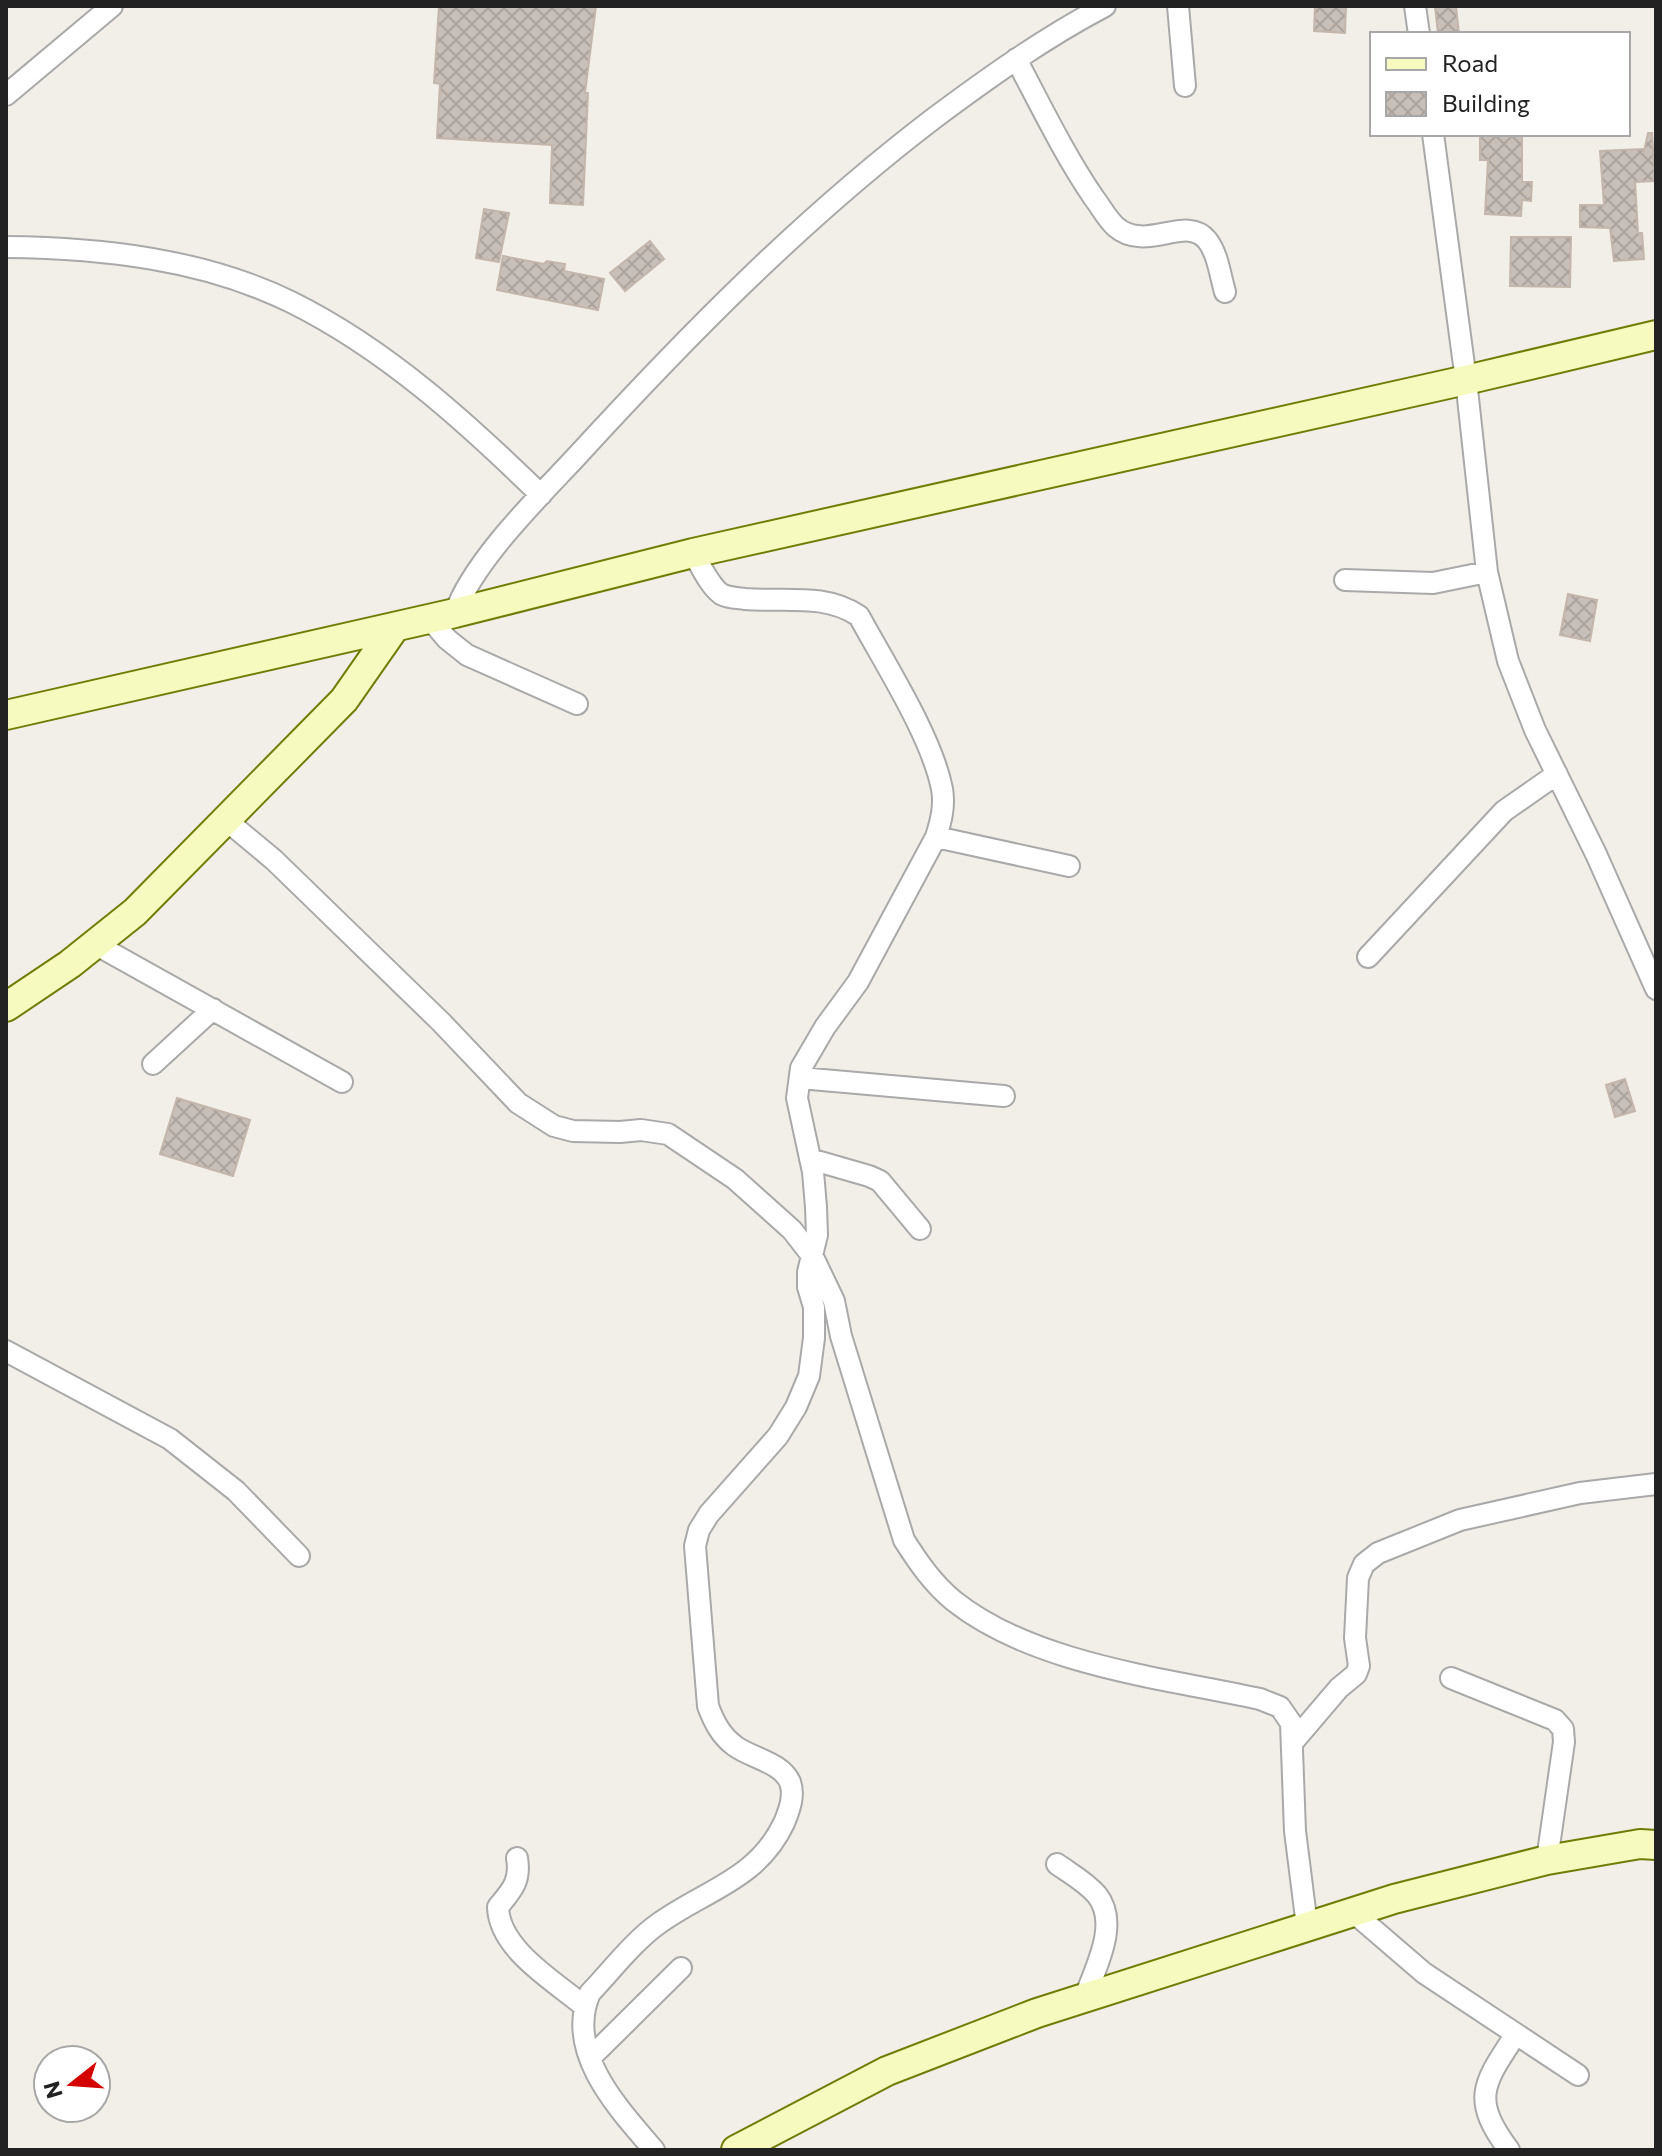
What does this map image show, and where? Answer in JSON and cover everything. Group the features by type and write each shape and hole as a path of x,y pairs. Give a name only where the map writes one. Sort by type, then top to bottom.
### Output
{"main road":[{"path":"6,715 442,616 693,553 1656,335"},
{"path":"6,1007 135,912 344,700 395,627"},
{"path":"736,2150 887,2071 1085,1997 1353,1912 1547,1860 1640,1844 1656,1845"}],"street":[{"path":"6,95 112,6"},
{"path":"577,704 467,655 447,639 442,616 541,495 648,378 757,269 898,146 989,76 1105,6"},
{"path":"1178,6 1185,86"},
{"path":"1415,6 1419,32"},
{"path":"1016,59 1077,173 1113,225 1128,236 1140,238 1186,230 1197,232 1213,251 1225,292"},
{"path":"1433,136 1466,380 1487,572 1508,661 1535,730 1656,989"},
{"path":"6,247 72,248 157,260 217,274 288,301 332,323 384,359 453,413 541,495"},
{"path":"654,2150 603,2086 584,2037 584,2006 590,1993 657,1924 741,1875 759,1861 776,1840 789,1812 792,1794 789,1780 777,1768 737,1747 713,1721 708,1706 695,1546 699,1530 709,1514 778,1436 796,1407 809,1376 814,1307 808,1287 808,1272 813,1257 816,1207 797,1098 801,1068 825,1027 858,982 936,837 943,814 943,790 933,757 859,616 844,606 816,600 722,595 693,553"},
{"path":"1345,580 1433,583 1487,572"},
{"path":"1368,957 1504,811 1557,774"},
{"path":"226,820 274,860 441,1022 518,1103 554,1126 573,1131 641,1130 668,1134 735,1179 792,1230 813,1257 834,1301 841,1336 904,1540 921,1568 953,1600 998,1630 1094,1665 1260,1699 1280,1707 1291,1723 1295,1831 1307,1926"},
{"path":"936,837 1069,866"},
{"path":"95,944 342,1082"},
{"path":"153,1064 213,1009"},
{"path":"800,1078 1004,1096"},
{"path":"810,1159 880,1181 920,1229"},
{"path":"6,1351 170,1439 236,1491 299,1556"},
{"path":"1293,1742 1339,1688 1356,1674 1359,1666 1355,1638 1358,1578 1364,1564 1378,1553 1460,1520 1580,1493 1656,1484"},
{"path":"1451,1678 1555,1720 1563,1729 1564,1742 1547,1860"},
{"path":"517,1858 520,1874 516,1885 498,1907 499,1920 516,1949 584,2006"},
{"path":"1057,1864 1099,1897 1104,1911 1105,1938 1085,1997"},
{"path":"1353,1912 1424,1973 1578,2075"},
{"path":"591,2057 681,1968"},
{"path":"1509,2150 1494,2130 1484,2095 1490,2073 1516,2034"}],"building":[{"path":"439,6 596,6 585,93 588,93 583,205 550,203 552,145 437,138 440,84 434,83"},
{"path":"1315,6 1346,6 1345,33 1314,31"},
{"path":"1435,6 1456,6 1459,32 1438,32"},
{"path":"1648,133 1652,133 1655,181 1635,182 1638,233 1642,233 1644,259 1614,261 1610,228 1580,227 1580,205 1604,205 1600,151 1644,151"},
{"path":"1480,136 1522,136 1522,182 1532,182 1531,201 1522,200 1521,216 1485,214 1488,160 1480,160"},
{"path":"484,209 509,213 499,262 476,258"},
{"path":"1511,237 1571,237 1570,287 1510,286"},
{"path":"650,241 664,259 625,291 610,273"},
{"path":"503,256 544,264 547,261 565,264 564,271 604,279 598,310 497,290"},
{"path":"1568,594 1597,600 1590,641 1560,635"},
{"path":"1625,1079 1635,1111 1615,1117 1606,1085"},
{"path":"177,1098 250,1120 233,1176 160,1154"}]}
